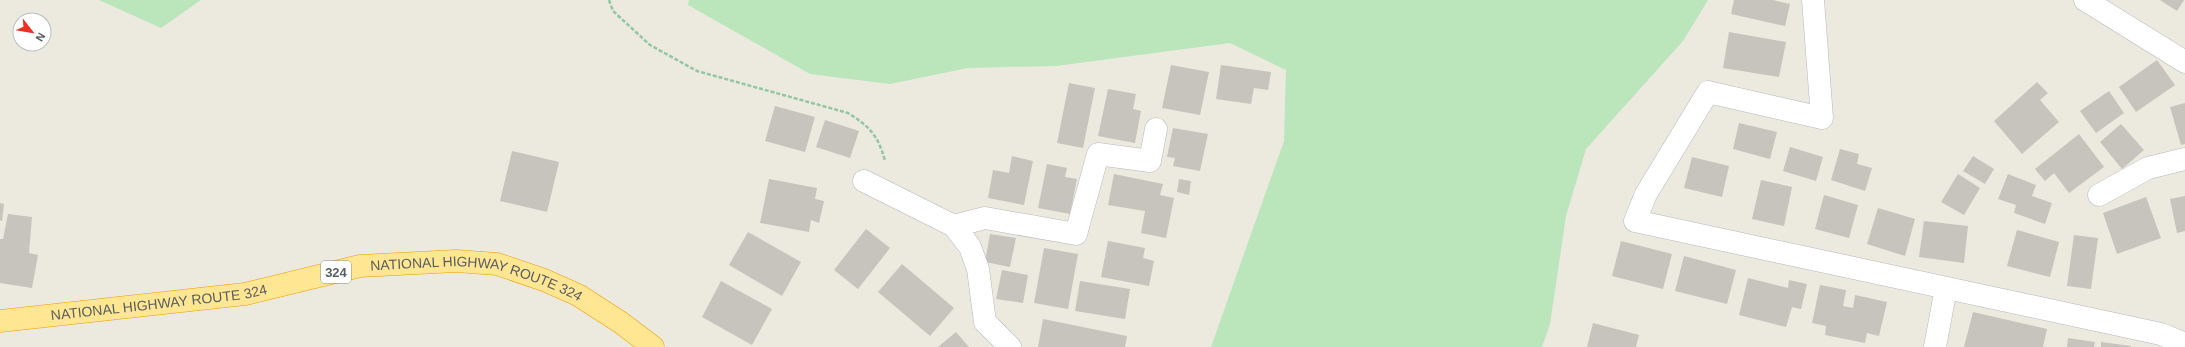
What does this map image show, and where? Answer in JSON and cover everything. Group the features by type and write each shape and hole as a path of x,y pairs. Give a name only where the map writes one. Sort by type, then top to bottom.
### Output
{"highway":[{"name":"NATIONAL HIGHWAY ROUTE 324","path":"0,321 245,294 360,266 456,261 497,264 551,283 584,299 620,322 652,347"}],"street":[{"path":"1813,0 1822,118 1708,92 1646,194 1635,222 2160,334 2185,344"},
{"path":"2085,0 2185,62"},
{"path":"954,226 985,218 1076,234 1098,154 1150,160 1156,129"},
{"path":"2099,195 2148,168 2185,159"},
{"path":"864,181 954,226 970,247 978,269 985,322 1010,347"},
{"path":"1935,347 1946,288"}],"path":[{"path":"609,0 613,11 650,45 697,71 768,89 848,113 867,125 879,141 894,196"}],"green space":[{"path":"99,0 201,0 161,28"},
{"path":"689,0 1708,0 1683,41 1586,149 1566,216 1550,324 1542,347 1211,347 1284,141 1286,70 1230,43 1056,66 968,68 890,84 810,74 688,5"}],"building":[{"path":"1734,0 1773,0 1790,4 1785,26 1731,14"},
{"path":"2160,0 2184,0 2177,11"},
{"path":"1729,32 1786,42 1779,77 1723,68"},
{"path":"2157,60 2175,85 2136,112 2119,87"},
{"path":"1171,65 1209,72 1200,115 1162,108"},
{"path":"1221,65 1271,72 1268,90 1254,88 1251,104 1216,99"},
{"path":"2037,82 2048,93 2040,100 2059,122 2022,154 1994,121"},
{"path":"1069,83 1095,88 1083,148 1057,143"},
{"path":"1108,89 1136,94 1133,109 1141,111 1135,143 1098,136"},
{"path":"2109,91 2124,113 2096,133 2080,111"},
{"path":"2185,103 2185,144 2181,145 2170,107"},
{"path":"775,106 815,117 805,152 765,141"},
{"path":"825,120 859,131 850,158 816,147"},
{"path":"1739,123 1777,132 1770,159 1733,149"},
{"path":"2121,124 2144,150 2122,169 2100,142"},
{"path":"1173,128 1208,134 1200,171 1173,166 1175,158 1167,157"},
{"path":"2079,134 2104,167 2069,193 2054,173 2045,181 2035,169"},
{"path":"1790,147 1823,157 1816,181 1783,171"},
{"path":"1840,149 1859,154 1857,164 1872,168 1865,191 1831,180"},
{"path":"512,151 559,162 547,212 500,201"},
{"path":"1012,156 1033,161 1024,205 988,198 993,170 1009,173"},
{"path":"1973,156 1994,169 1985,184 1963,171"},
{"path":"1692,157 1729,166 1722,197 1684,188"},
{"path":"1047,164 1067,168 1065,177 1077,179 1070,214 1038,208"},
{"path":"1114,174 1163,184 1160,195 1174,198 1166,238 1141,233 1145,211 1108,205"},
{"path":"1958,174 1980,188 1964,215 1941,202"},
{"path":"2008,174 2036,185 2032,196 2052,203 2045,224 2014,213 2016,205 1998,199"},
{"path":"769,179 817,188 815,199 824,201 819,223 811,220 809,232 760,223"},
{"path":"1179,179 1191,181 1189,195 1177,192"},
{"path":"1761,180 1792,187 1784,226 1752,219"},
{"path":"1824,195 1858,205 1849,238 1815,229"},
{"path":"2185,196 2185,231 2177,233 2170,199"},
{"path":"2146,197 2161,238 2117,254 2103,213"},
{"path":"0,203 4,204 2,221 0,220"},
{"path":"1878,208 1915,219 1905,256 1867,244"},
{"path":"8,214 32,217 29,253 38,255 32,288 0,283 0,239 3,239"},
{"path":"1924,221 1968,226 1964,263 1919,257"},
{"path":"866,229 890,248 858,289 834,270"},
{"path":"2017,230 2059,242 2050,277 2007,266"},
{"path":"748,232 801,262 782,296 729,265"},
{"path":"990,234 1016,238 1010,267 985,262"},
{"path":"2074,235 2098,238 2091,289 2067,286"},
{"path":"1108,241 1145,248 1143,258 1154,261 1149,286 1101,277"},
{"path":"1621,241 1672,254 1663,289 1612,276"},
{"path":"1044,248 1078,254 1068,309 1034,303"},
{"path":"1684,256 1736,270 1727,304 1675,291"},
{"path":"902,264 954,308 930,336 878,292"},
{"path":"1002,270 1028,275 1023,303 996,299"},
{"path":"1748,278 1788,288 1789,280 1807,284 1801,309 1792,307 1786,327 1739,315"},
{"path":"721,281 772,309 752,345 702,317"},
{"path":"1080,281 1130,289 1125,319 1075,311"},
{"path":"1820,285 1846,290 1843,306 1853,308 1855,295 1887,302 1879,336 1867,333 1865,343 1825,335 1826,326 1812,323"},
{"path":"1973,312 2047,329 2043,347 1964,347"},
{"path":"1043,319 1127,336 1125,347 1038,347"},
{"path":"1593,323 1639,335 1636,347 1587,347"},
{"path":"956,332 969,347 938,347"},
{"path":"2068,338 2095,342 2094,347 2067,347"},
{"path":"2101,342 2131,346 2131,347 2101,347"}]}
